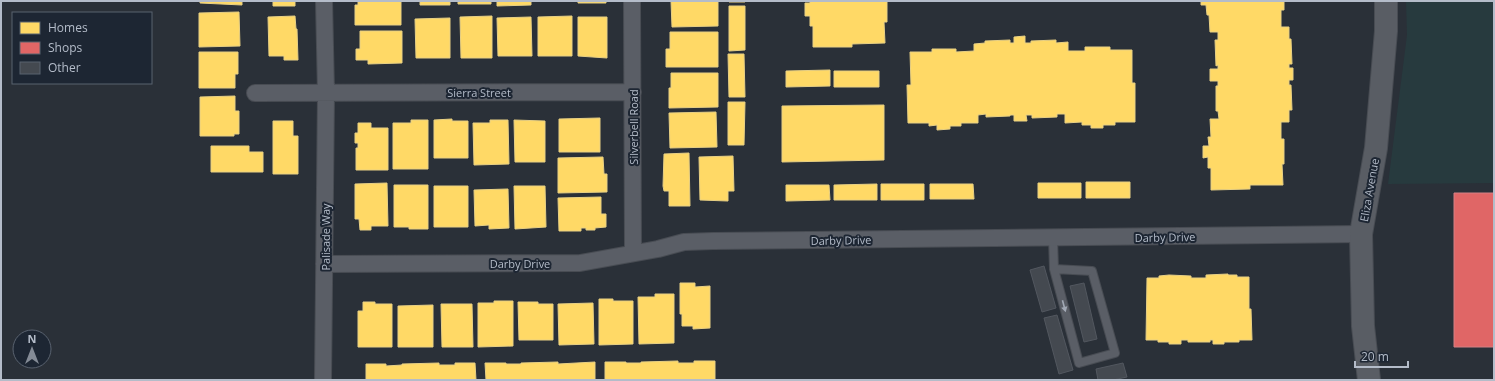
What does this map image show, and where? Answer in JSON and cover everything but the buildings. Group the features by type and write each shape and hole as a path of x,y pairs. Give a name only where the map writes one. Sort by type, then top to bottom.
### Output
{"street":[{"name":"Palisade Way","path":"323,380 326,93 324,1"},
{"name":"Silverbell Road","path":"632,1 633,253"},
{"name":"Eliza Avenue","path":"1369,380 1363,326 1361,234 1376,148 1386,31 1386,1"},
{"name":"Sierra Street","path":"326,93 633,92"},
{"path":"255,93 326,93"},
{"name":"Darby Drive","path":"324,264 580,263 658,249 684,242 713,241 1361,234"}],"lane":[{"path":"1053,238 1054,269 1079,363 1115,353 1092,271 1054,269"}],"green space":[{"path":"1406,1 1494,1 1494,183 1388,184 1407,35"}]}
